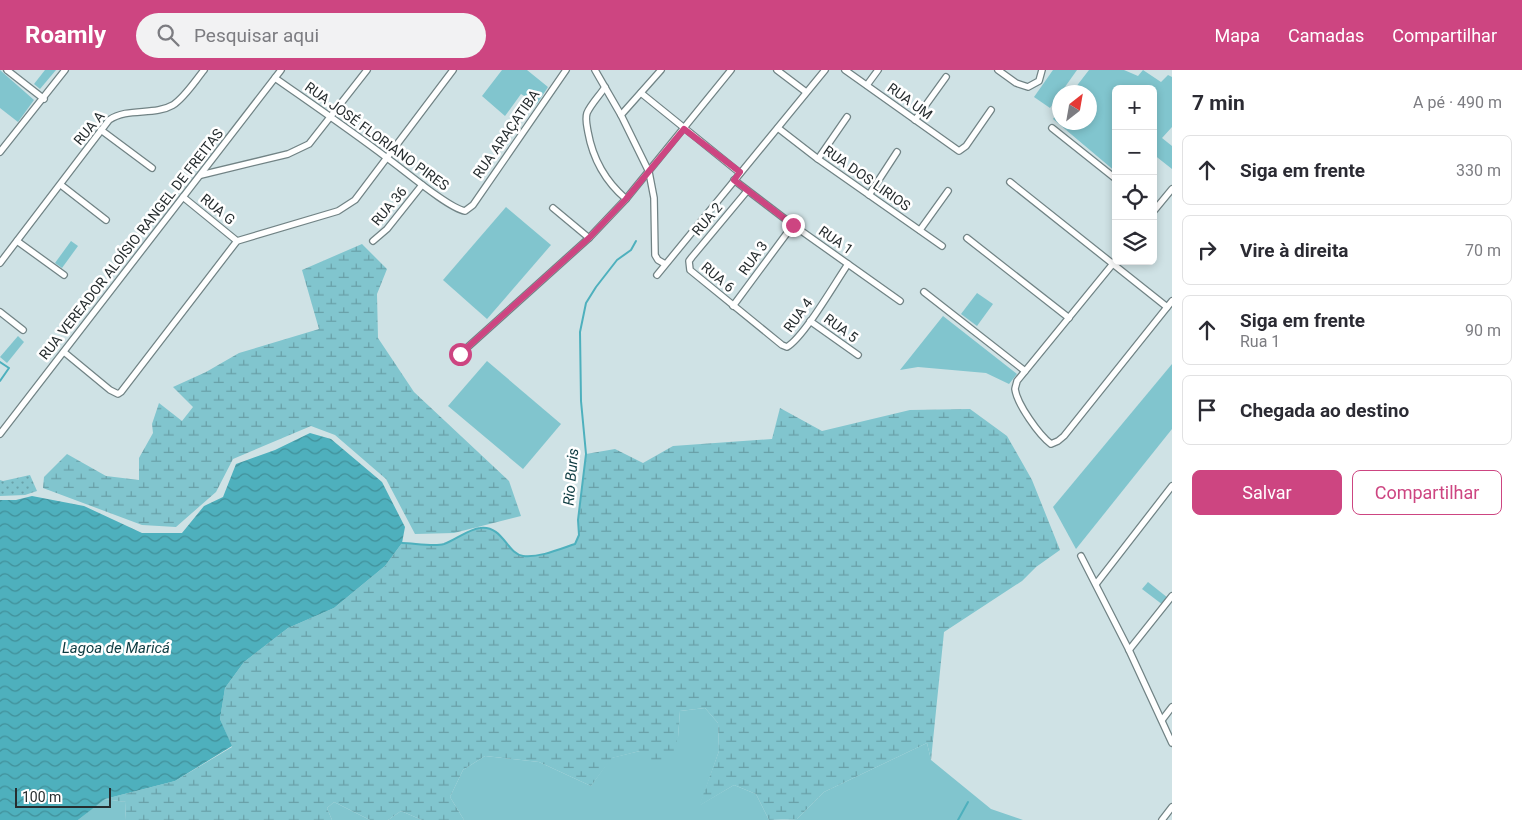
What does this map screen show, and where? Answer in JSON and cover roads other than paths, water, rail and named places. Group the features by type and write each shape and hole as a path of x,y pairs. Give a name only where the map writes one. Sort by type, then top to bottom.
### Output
{"street":[{"path":"7,70 44,98"},
{"path":"0,152 65,70"},
{"name":"RUA A","path":"0,263 110,120 119,115 171,106 204,70"},
{"name":"RUA VEREADOR ALOÍSIO RANGEL DE FREITAS","path":"0,434 281,70"},
{"path":"200,175 288,154 309,144 367,70"},
{"path":"64,352 114,392 121,392 237,241 338,211 347,206 362,192 453,70"},
{"name":"RUA ARAÇATIBA","path":"465,210 473,205 566,70"},
{"path":"595,70 621,115 648,172 654,198 654,250 656,258 665,264"},
{"path":"621,115 661,70"},
{"path":"460,354 589,238 626,199 731,70"},
{"path":"777,70 806,92"},
{"path":"657,275 825,70"},
{"name":"RUA UM","path":"845,70 956,150 961,151 991,110"},
{"path":"867,86 878,70"},
{"path":"998,70 1016,83 1028,87 1038,81 1042,70"},
{"path":"915,120 946,77"},
{"name":"RUA JOSÉ FLORIANO PIRES","path":"275,78 422,185 456,208 465,210"},
{"path":"606,87 587,113 588,136 603,174 626,199"},
{"path":"641,93 740,172"},
{"path":"818,159 847,117"},
{"name":"RUA DOS LIRIOS","path":"778,128 818,159 942,246"},
{"path":"101,130 152,168"},
{"path":"1055,130 1112,176"},
{"path":"869,194 897,152"},
{"name":"RUA 1","path":"734,180 793,225 900,301"},
{"path":"1010,182 1112,260"},
{"path":"61,185 106,220"},
{"name":"RUA 36","path":"373,241 387,230 422,185"},
{"path":"1157,207 1172,189"},
{"name":"RUA 2","path":"689,265 692,257 747,191"},
{"path":"920,230 948,191"},
{"name":"RUA G","path":"183,197 237,241"},
{"path":"553,208 589,238"},
{"name":"RUA 3","path":"733,306 793,225"},
{"path":"967,238 1069,318"},
{"path":"17,241 64,275"},
{"name":"RUA 4","path":"733,306 787,347 810,320 848,264"},
{"path":"1112,264 1017,381 1015,388 1022,408 1039,433 1051,444 1058,441 1172,301"},
{"name":"RUA 6","path":"689,265 690,270 733,306"},
{"path":"1118,265 1167,307"},
{"path":"924,292 1025,371"},
{"path":"0,312 23,330"},
{"name":"RUA 5","path":"810,320 858,355"},
{"path":"1096,584 1172,486"},
{"path":"1082,556 1172,742"},
{"path":"1129,650 1172,596"},
{"path":"1162,720 1172,707"},
{"path":"1162,820 1172,807"}],"water":[{"name":"Lagoa de Maricá","path":"310,433 331,439 382,482 405,527 402,543 385,566 334,608 288,628 244,662 225,688 220,719 232,746 175,781 105,799 78,820 0,820 0,500 16,500 32,496 84,506 142,533 182,533 204,506 223,497 236,464 275,450"}],"waterway":[{"name":"Rio Buris","path":"402,543 440,545 471,530 488,528 499,535 513,550 523,556 543,554 575,544 579,535 578,520 586,454 581,401 580,332 586,303 617,260 631,250 636,241"},
{"path":"0,362 9,368 0,381"},
{"path":"958,820 968,802"}]}
